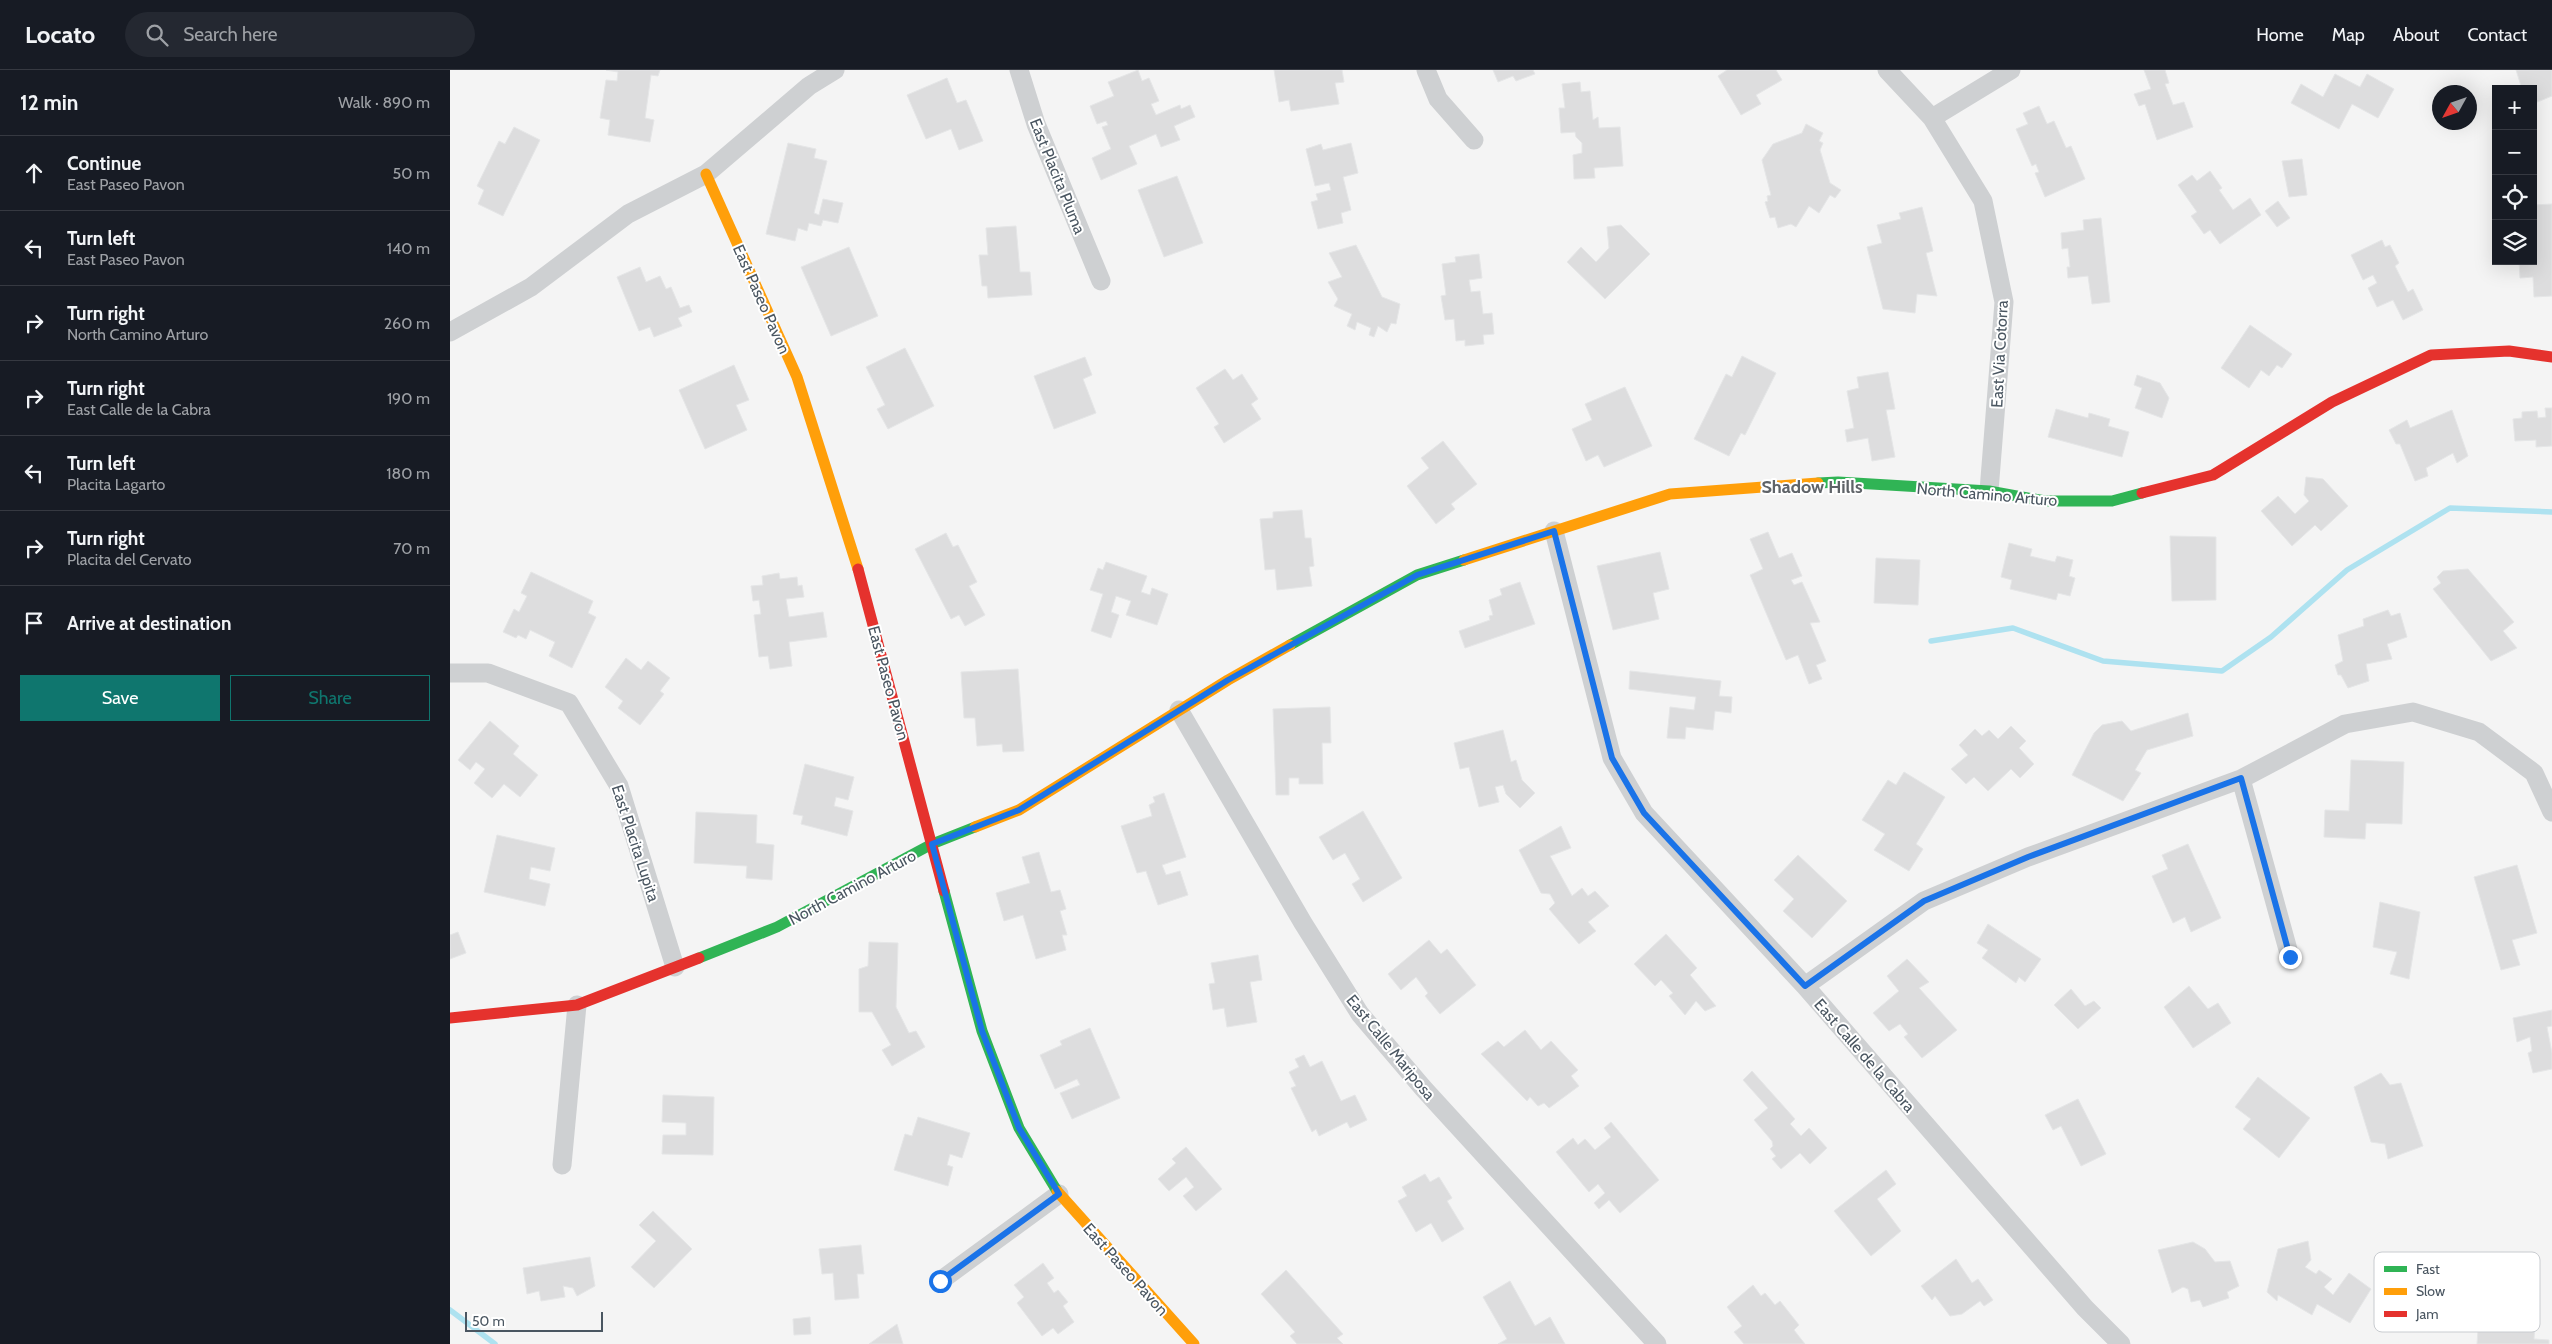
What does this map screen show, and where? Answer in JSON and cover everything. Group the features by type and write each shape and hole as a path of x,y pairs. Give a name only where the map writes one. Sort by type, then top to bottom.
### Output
{"street":[{"path":"450,332 531,288 628,214 706,174 809,86 835,70"},
{"name":"East Placita Pluma","path":"1019,70 1036,124 1101,281"},
{"path":"1426,70 1438,100 1474,140"},
{"name":"East Via Cotorra","path":"1887,70 1932,118 1983,201 2004,302 1989,491"},
{"path":"1932,118 1992,79 2011,70"},
{"name":"East Paseo Pavon","path":"706,174 797,377 856,561 982,1031 1019,1128 1059,1194 1194,1344"},
{"name":"North Camino Arturo","path":"450,1018 577,1005 777,927 932,844 1019,810 1228,680 1417,575 1670,494 1838,482 1989,491 2045,501 2112,501 2213,475 2332,402 2431,355 2509,351 2552,357"},
{"name":"East Calle de la Cabra","path":"1554,531 1612,758 1644,813 1805,986 2085,1308 2121,1344"},
{"name":"East Placita Lupita","path":"450,674 488,673 569,703 619,786 675,967"},
{"name":"East Calle Mariposa","path":"1179,710 1303,924 1360,1014 1422,1088 1657,1344"},
{"path":"1805,986 1924,901 2028,857 2241,778 2345,724 2413,712 2479,732 2534,773 2552,812"},
{"path":"2241,778 2290,957"},
{"path":"562,1165 577,1005"},
{"path":"940,1281 1059,1194"}],"building":[{"path":"606,70 660,70 658,76 651,75 645,118 654,120 650,142 608,135 610,120 600,118 606,80 617,81 618,72"},
{"path":"1138,70 1142,81 1149,78 1159,101 1151,104 1156,115 1180,105 1181,109 1190,105 1195,117 1174,126 1180,140 1161,147 1156,134 1129,146 1137,164 1101,180 1092,158 1111,149 1102,127 1108,125 1106,121 1097,124 1090,106 1114,96 1108,82"},
{"path":"1274,70 1342,70 1344,82 1335,83 1339,104 1291,111 1289,100 1279,102"},
{"path":"1493,70 1533,70 1535,74 1516,81 1513,76 1498,82"},
{"path":"1727,70 1776,70 1782,80 1756,95 1761,104 1741,115 1718,76"},
{"path":"2144,70 2165,70 2169,83 2165,84 2173,105 2184,102 2193,127 2157,140 2145,104 2139,106 2134,94 2151,89"},
{"path":"2516,70 2552,70 2552,96 2537,102 2537,85 2521,85"},
{"path":"2335,74 2360,87 2367,74 2394,89 2378,118 2352,104 2339,129 2291,103 2301,84 2323,97"},
{"path":"947,78 957,103 966,100 983,141 959,150 951,129 926,139 907,95"},
{"path":"1580,82 1581,92 1590,91 1593,120 1598,117 1599,128 1620,127 1623,166 1594,168 1595,178 1574,179 1573,155 1582,153 1582,143 1576,137 1575,132 1561,133 1559,108 1565,108 1562,84"},
{"path":"2039,106 2047,124 2054,121 2066,148 2071,146 2085,179 2045,197 2035,173 2039,172 2036,164 2032,166 2016,129 2028,124 2023,113"},
{"path":"1806,124 1823,133 1819,141 1823,143 1820,150 1830,183 1841,190 1835,198 1830,195 1819,213 1809,206 1796,227 1791,224 1778,228 1775,217 1770,218 1765,202 1768,201 1767,196 1771,195 1762,160 1773,144 1802,133"},
{"path":"514,127 540,140 503,216 478,204 484,190 477,186 499,141 505,144"},
{"path":"788,143 816,149 814,158 827,161 814,213 819,215 823,199 843,203 838,223 823,220 821,226 809,223 807,231 798,228 795,241 766,234"},
{"path":"1351,143 1358,173 1343,177 1351,210 1341,213 1343,223 1318,229 1311,202 1318,200 1316,194 1331,190 1329,183 1315,186 1306,149 1321,144 1323,150"},
{"path":"2302,159 2307,195 2289,197 2282,161"},
{"path":"2210,171 2222,188 2219,190 2233,210 2250,198 2261,215 2220,244 2210,230 2204,234 2191,216 2197,212 2178,185 2192,175 2197,181"},
{"path":"1177,176 1203,243 1164,257 1138,190"},
{"path":"2278,201 2290,218 2277,227 2265,211"},
{"path":"2552,204 2552,296 2534,297 2533,277 2520,278 2519,265 2537,265 2537,205"},
{"path":"1922,207 1933,251 1926,253 1937,296 1917,294 1915,313 1883,309 1867,247 1882,243 1877,225 1901,219 1899,213"},
{"path":"2101,218 2110,302 2092,304 2088,276 2068,278 2067,267 2070,267 2068,248 2062,249 2061,233 2084,230 2083,220"},
{"path":"1621,225 1650,254 1605,299 1567,262 1581,247 1596,262 1609,248 1607,227"},
{"path":"1016,226 1020,272 1030,272 1032,295 988,298 987,286 982,286 979,255 988,255 986,228"},
{"path":"2382,240 2385,247 2390,245 2399,263 2395,266 2408,292 2413,289 2423,310 2403,320 2393,300 2377,307 2368,288 2377,283 2373,275 2363,280 2351,255"},
{"path":"1356,245 1382,297 1400,304 1396,324 1391,323 1387,332 1378,326 1374,337 1369,335 1371,328 1357,322 1355,330 1347,326 1352,314 1334,306 1338,299 1328,282 1342,277 1329,253"},
{"path":"849,247 878,316 831,336 801,267"},
{"path":"1479,254 1482,278 1469,280 1471,292 1480,291 1483,314 1492,313 1494,334 1483,335 1484,344 1465,346 1465,340 1456,341 1454,319 1445,320 1441,296 1446,295 1442,264 1456,262 1455,257"},
{"path":"640,267 646,282 660,276 666,289 671,287 680,308 689,305 692,312 678,318 682,326 654,337 650,327 639,331 617,277"},
{"path":"2250,325 2292,354 2282,368 2277,365 2269,376 2261,370 2249,388 2221,368"},
{"path":"905,348 934,406 888,429 877,409 885,405 866,367"},
{"path":"1742,356 1776,373 1745,435 1741,433 1729,456 1694,439 1726,374 1732,377"},
{"path":"1085,357 1092,375 1083,379 1096,413 1054,429 1034,376"},
{"path":"734,365 749,400 736,405 747,430 705,449 679,390"},
{"path":"1225,369 1233,380 1242,374 1258,399 1251,404 1261,419 1224,443 1214,427 1219,424 1196,388"},
{"path":"1888,372 1895,409 1886,410 1895,457 1872,461 1868,438 1847,442 1845,430 1854,428 1847,391 1859,388 1857,377"},
{"path":"2137,375 2160,383 2169,398 2162,418 2135,408 2142,388 2134,385"},
{"path":"1625,387 1652,446 1604,467 1598,455 1586,461 1572,429 1592,420 1585,404"},
{"path":"2545,408 2552,408 2552,446 2536,447 2536,440 2515,441 2513,419 2522,418 2522,412 2537,411 2538,418 2546,417"},
{"path":"2056,409 2088,418 2089,413 2110,419 2108,426 2129,432 2122,457 2048,437"},
{"path":"2452,410 2468,456 2457,463 2453,453 2426,468 2428,476 2415,481 2400,444 2396,444 2389,430 2407,420 2410,428"},
{"path":"1443,441 1477,484 1451,504 1455,509 1436,524 1407,486 1429,468 1421,458"},
{"path":"2306,477 2323,479 2348,506 2321,531 2315,525 2292,546 2261,511 2278,496 2295,514 2309,501 2304,495"},
{"path":"1302,510 1305,538 1311,538 1314,566 1309,567 1312,586 1277,590 1275,569 1265,570 1260,519 1273,518 1273,512"},
{"path":"1768,532 1779,558 1792,553 1802,576 1791,580 1794,585 1802,582 1820,622 1810,623 1826,661 1816,665 1822,679 1809,684 1798,655 1786,660 1750,575 1763,569 1750,539"},
{"path":"946,533 953,547 958,545 977,582 969,586 985,615 965,626 959,615 951,619 915,549"},
{"path":"2170,536 2216,537 2216,600 2172,601"},
{"path":"2009,543 2032,549 2030,556 2055,562 2057,556 2073,560 2069,576 2075,578 2070,596 2058,593 2056,600 2010,589 2012,580 2001,577"},
{"path":"1660,552 1669,589 1653,593 1659,619 1613,630 1597,566"},
{"path":"1876,558 1920,560 1918,605 1874,603"},
{"path":"1106,562 1147,576 1141,592 1150,595 1152,588 1168,594 1157,625 1126,615 1131,601 1116,596 1111,612 1119,615 1111,638 1091,631 1103,594 1090,590 1098,568 1103,570"},
{"path":"2468,569 2514,622 2503,631 2517,648 2491,661 2433,589 2441,583 2437,577 2443,571"},
{"path":"531,572 593,601 588,613 596,617 572,668 549,656 555,642 530,630 526,639 518,635 516,638 503,632 514,609 519,612 527,596 521,593"},
{"path":"779,573 780,579 797,577 798,586 802,585 804,597 786,599 789,617 823,612 827,637 789,642 792,666 770,669 768,656 759,657 754,615 761,614 759,600 753,601 751,586 763,585 762,576"},
{"path":"1520,582 1535,624 1465,648 1459,631 1490,620 1489,616 1493,615 1489,600 1502,595 1500,589"},
{"path":"2388,610 2391,616 2400,613 2407,637 2387,644 2392,659 2366,664 2369,681 2348,688 2341,675 2338,675 2335,665 2343,661 2338,635 2364,626 2363,619"},
{"path":"626,658 641,670 648,661 670,678 660,691 664,694 640,725 618,708 623,701 605,687"},
{"path":"1018,669 1024,751 1003,752 1002,744 977,746 975,718 964,718 961,672"},
{"path":"1630,671 1721,681 1719,696 1732,697 1731,713 1715,711 1713,730 1686,727 1685,739 1667,738 1670,707 1694,710 1696,697 1629,689"},
{"path":"1330,707 1331,743 1322,743 1323,784 1299,784 1299,778 1289,778 1289,795 1276,795 1273,709"},
{"path":"2188,713 2193,736 2147,750 2135,770 2141,773 2123,801 2072,775 2094,733 2102,725 2122,721 2131,731"},
{"path":"490,721 519,746 513,754 538,775 520,797 504,784 492,798 474,783 485,769 476,762 470,770 458,760"},
{"path":"2011,726 2026,741 2019,748 2034,764 2020,778 2011,769 1988,791 1974,777 1966,784 1951,769 1968,755 1959,745 1975,729 1982,736 1989,730 1998,739"},
{"path":"1503,730 1511,762 1516,760 1522,780 1535,793 1520,808 1506,794 1503,785 1495,787 1499,802 1479,807 1469,767 1460,769 1454,743"},
{"path":"2351,760 2404,762 2402,824 2366,823 2365,839 2324,837 2325,810 2349,811"},
{"path":"805,764 854,777 848,800 836,797 834,806 853,811 847,836 801,824 803,816 793,814"},
{"path":"1904,772 1945,797 1916,844 1923,849 1909,871 1874,850 1885,834 1862,820 1888,780 1896,785"},
{"path":"1164,793 1186,857 1162,865 1166,875 1180,871 1188,895 1158,905 1146,871 1137,873 1121,826 1152,816 1149,805 1155,802 1153,797"},
{"path":"1363,811 1402,878 1363,902 1352,884 1360,879 1345,853 1333,860 1319,837"},
{"path":"696,812 757,815 756,843 774,845 772,880 746,878 747,866 694,863"},
{"path":"1561,826 1571,848 1550,856 1572,896 1582,888 1588,896 1595,891 1609,906 1588,922 1596,931 1579,944 1549,909 1555,903 1550,894 1541,893 1519,850"},
{"path":"497,835 555,848 550,871 531,867 529,879 550,884 545,906 484,892"},
{"path":"2188,844 2221,918 2191,932 2185,917 2173,923 2152,876 2168,869 2162,855"},
{"path":"1039,852 1051,892 1060,890 1066,909 1060,911 1067,935 1062,935 1066,950 1036,959 1023,915 1004,921 996,893 1030,883 1022,857"},
{"path":"1798,855 1847,901 1812,938 1783,911 1794,899 1774,880"},
{"path":"2517,865 2537,933 2512,940 2520,965 2501,970 2474,877"},
{"path":"2380,902 2420,912 2409,979 2390,974 2397,952 2373,947"},
{"path":"1988,924 2041,959 2025,982 2019,977 2016,983 1982,958 1988,950 1977,943"},
{"path":"458,932 466,953 450,959 450,935"},
{"path":"1666,934 1697,968 1690,975 1716,1006 1705,1011 1696,1001 1685,1015 1669,996 1673,993 1661,980 1655,986 1634,964"},
{"path":"1429,940 1441,954 1447,949 1476,985 1440,1014 1425,996 1428,993 1416,977 1401,990 1388,974"},
{"path":"869,942 898,943 896,1007 909,1033 916,1031 925,1047 892,1066 882,1050 891,1045 872,1012 859,1012 859,969 868,966"},
{"path":"1258,955 1262,980 1250,982 1257,1022 1227,1027 1224,1008 1213,1010 1209,984 1215,983 1211,963"},
{"path":"1907,959 1929,982 1919,988 1957,1030 1922,1058 1904,1037 1908,1034 1900,1024 1889,1031 1873,1013 1899,991 1887,976"},
{"path":"2189,986 2208,1009 2218,1003 2231,1023 2193,1048 2164,1007"},
{"path":"2071,989 2085,1006 2094,1001 2101,1008 2078,1029 2054,1005"},
{"path":"2552,1010 2552,1026 2547,1027 2552,1053 2552,1069 2533,1073 2528,1053 2532,1051 2530,1037 2517,1042 2513,1018"},
{"path":"1090,1028 1120,1098 1072,1119 1060,1093 1080,1085 1077,1079 1055,1089 1040,1055 1062,1045 1060,1041"},
{"path":"1525,1030 1541,1050 1551,1041 1578,1070 1571,1076 1579,1086 1549,1108 1544,1103 1538,1106 1530,1097 1527,1101 1481,1054 1498,1041 1504,1047"},
{"path":"1304,1055 1310,1067 1322,1061 1341,1101 1355,1095 1367,1120 1350,1128 1347,1122 1319,1136 1316,1129 1312,1132 1291,1088 1296,1086 1289,1072 1299,1067 1295,1059"},
{"path":"1752,1071 1795,1119 1790,1124 1801,1136 1809,1128 1827,1148 1810,1164 1800,1153 1781,1169 1772,1159 1776,1156 1770,1149 1773,1146 1772,1141 1754,1120 1768,1108 1743,1080"},
{"path":"2381,1073 2390,1085 2401,1083 2423,1146 2388,1159 2385,1144 2371,1142 2354,1087"},
{"path":"2258,1077 2310,1118 2279,1158 2243,1129 2251,1119 2235,1107"},
{"path":"663,1095 714,1097 713,1155 662,1154 663,1135 686,1135 686,1123 662,1122"},
{"path":"2078,1099 2106,1154 2081,1166 2061,1126 2053,1130 2045,1115"},
{"path":"918,1117 970,1133 962,1158 950,1154 947,1165 953,1167 948,1186 894,1170 905,1134 912,1136"},
{"path":"1611,1122 1659,1180 1620,1213 1609,1200 1599,1209 1594,1203 1605,1193 1598,1184 1589,1192 1556,1152 1573,1138 1578,1145 1585,1139 1595,1150 1611,1137 1604,1128"},
{"path":"1186,1147 1222,1189 1196,1211 1183,1196 1194,1187 1186,1177 1169,1191 1158,1179 1176,1163 1172,1159"},
{"path":"1886,1170 1896,1184 1877,1199 1901,1231 1871,1256 1834,1211"},
{"path":"1425,1174 1430,1182 1439,1177 1452,1198 1447,1201 1464,1229 1442,1242 1431,1223 1416,1232 1398,1201 1407,1196 1402,1187"},
{"path":"653,1211 692,1249 654,1288 631,1267 656,1241 639,1225"},
{"path":"2308,1241 2311,1260 2305,1267 2316,1274 2319,1270 2332,1279 2324,1287 2333,1295 2349,1273 2371,1289 2350,1323 2317,1304 2312,1315 2278,1295 2277,1301 2267,1292 2278,1249"},
{"path":"2193,1242 2205,1249 2215,1262 2230,1261 2239,1286 2227,1292 2229,1298 2203,1307 2200,1300 2191,1302 2188,1289 2183,1287 2172,1293 2158,1250"},
{"path":"861,1245 864,1274 857,1274 859,1298 835,1300 833,1273 822,1274 819,1249"},
{"path":"590,1257 595,1286 577,1296 573,1288 563,1286 565,1297 541,1301 539,1291 527,1294 523,1268"},
{"path":"1956,1259 1972,1283 1978,1279 1993,1300 1984,1306 1980,1301 1962,1314 1950,1316 1935,1296 1932,1300 1921,1286"},
{"path":"1043,1263 1054,1278 1047,1283 1054,1293 1058,1290 1068,1302 1063,1306 1074,1322 1058,1334 1053,1328 1042,1336 1017,1303 1024,1297 1014,1285"},
{"path":"1286,1270 1343,1334 1337,1338 1343,1344 1297,1344 1290,1336 1295,1332 1261,1294"},
{"path":"1510,1281 1535,1326 1550,1317 1565,1344 1498,1344 1507,1339 1483,1297"},
{"path":"1753,1285 1761,1296 1765,1293 1775,1305 1780,1301 1799,1325 1794,1330 1805,1344 1744,1344 1734,1332 1742,1326 1727,1307"},
{"path":"810,1317 811,1334 794,1335 793,1319"},
{"path":"897,1324 903,1344 869,1344"},
{"path":"2478,1332 2534,1332 2534,1339 2549,1340 2549,1344 2477,1344"}],"waterway":[{"path":"1931,641 2013,628 2103,661 2222,671 2271,637 2347,570 2450,508 2552,512"},
{"path":"450,1310 495,1344"}],"traffic: fast":[{"path":"1818,483 1838,482 1989,491 2045,501 2112,501 2142,493"},
{"path":"1290,645 1417,575 1464,560"},
{"path":"699,958 777,927 932,844 975,827"},
{"path":"944,891 982,1031 1019,1128 1057,1191"}],"traffic: slow":[{"path":"706,174 797,377 858,569"},
{"path":"1464,560 1670,494 1818,483"},
{"path":"975,827 1019,810 1228,680 1290,645"},
{"path":"1057,1191 1194,1344"}],"traffic: jam":[{"path":"2142,493 2213,475 2332,402 2431,355 2509,351 2552,357"},
{"path":"858,569 944,891"},
{"path":"450,1018 577,1005 699,958"}],"district":[{"name":"Shadow Hills","path":"1812,487"}],"route":[{"path":"940,1281 1059,1194 1019,1128 982,1031 932,844 1019,810 1228,680 1417,575 1554,531 1612,758 1644,813 1805,986 1924,901 2028,857 2241,778 2290,957"}]}
